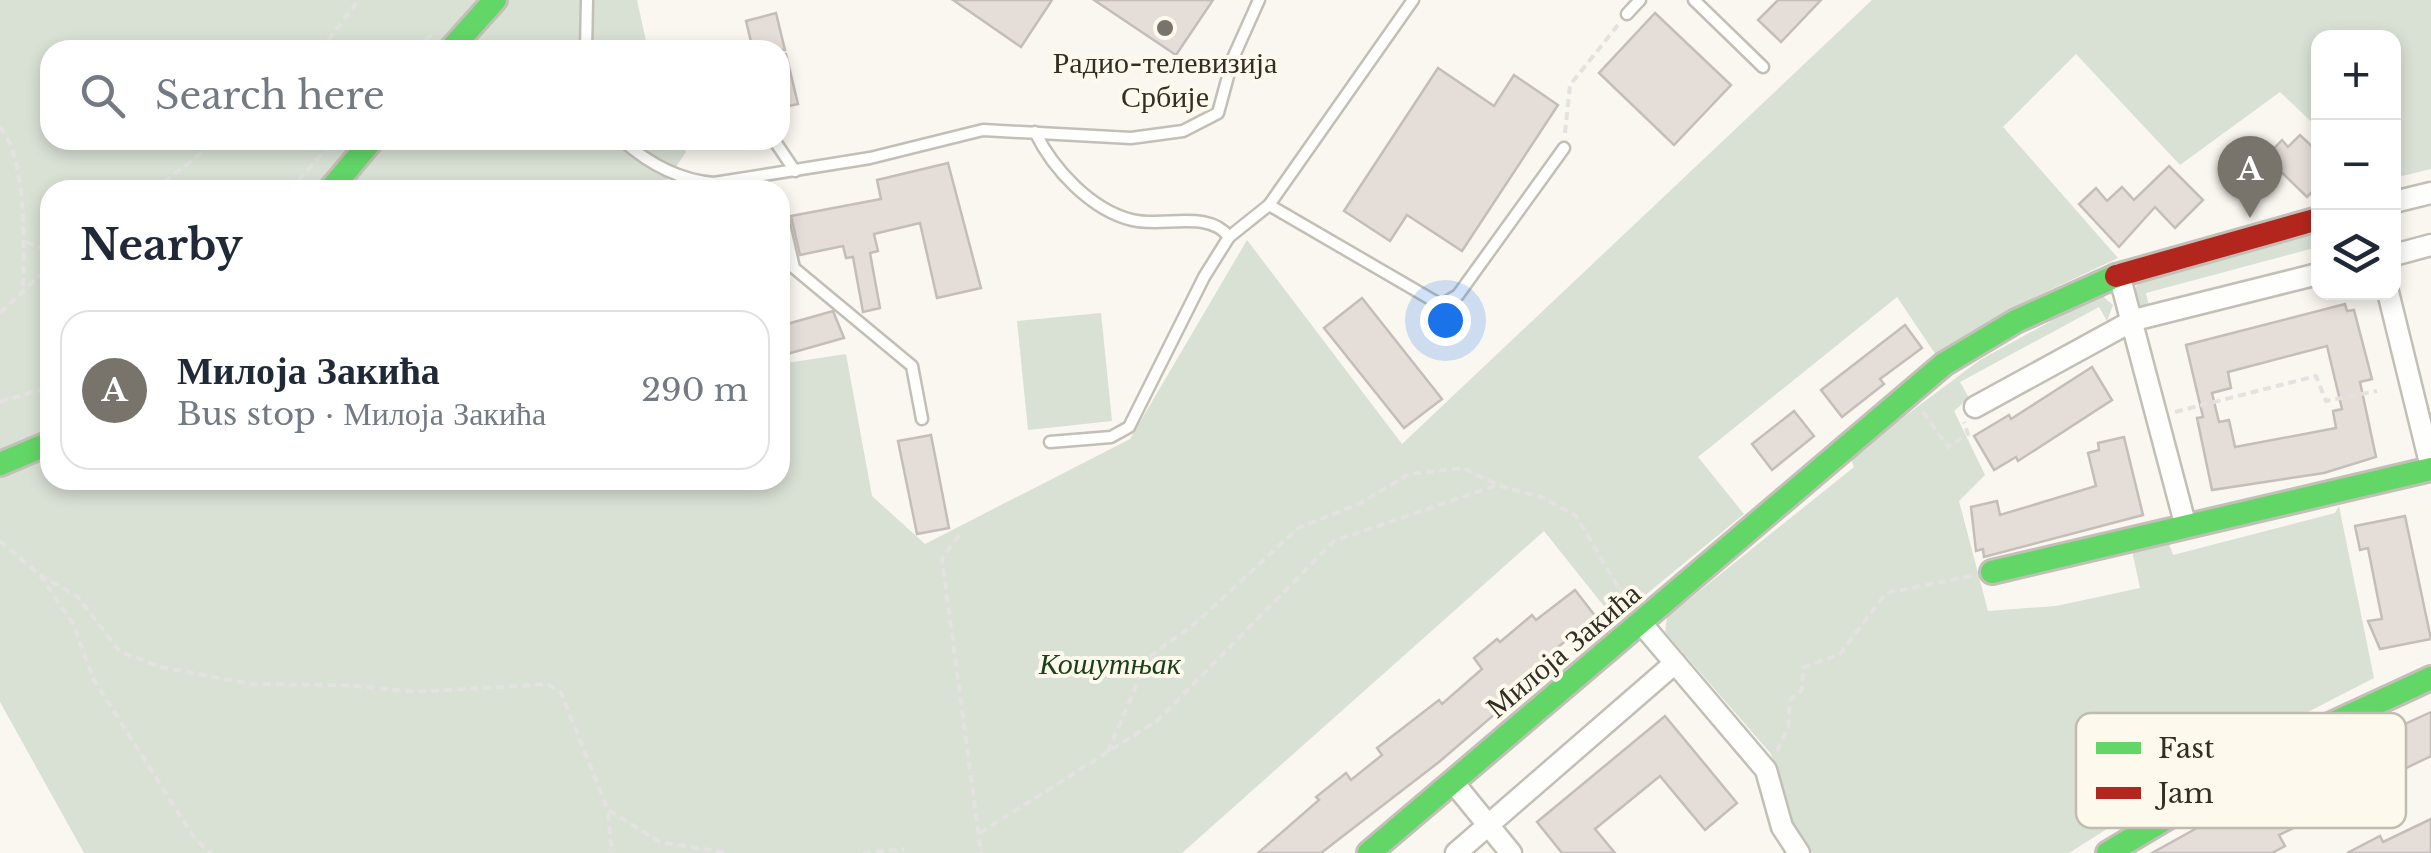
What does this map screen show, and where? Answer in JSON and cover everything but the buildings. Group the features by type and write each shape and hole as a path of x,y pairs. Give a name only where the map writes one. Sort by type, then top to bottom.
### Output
{"street":[{"path":"459,40 495,0"},
{"path":"338,180 364,150"},
{"path":"2401,200 2431,193"},
{"name":"Милоја Закића","path":"1368,853 1944,364 2016,321 2119,274 2311,221"},
{"path":"2401,253 2431,245"},
{"path":"2119,274 2186,526"},
{"path":"1975,412 2134,320 2311,276"},
{"path":"1992,572 2186,526 2254,516 2431,468 2390,300"},
{"path":"0,464 40,447"},
{"path":"1641,623 1766,770 1790,850"},
{"path":"1456,853 1675,663"},
{"path":"2355,713 2431,678"},
{"path":"1452,782 1510,853"},
{"path":"2108,853 2150,828"}],"lane":[{"path":"586,40 587,0"},
{"path":"722,180 773,176 983,130 1131,138 1173,133 1208,120 1222,107 1233,58 1259,0"},
{"path":"1050,442 1111,437 1129,427 1204,277 1229,237 1269,205 1413,0"},
{"path":"1627,14 1640,0"},
{"path":"1694,0 1763,67"},
{"path":"1035,132 1064,175 1120,216 1144,222 1207,222 1229,237"},
{"path":"1269,205 1442,305 1458,296 1564,148"},
{"path":"635,150 655,166 691,180"},
{"path":"781,150 795,171"},
{"path":"773,176 774,180"},
{"path":"790,251 794,268 912,366 922,419"}],"path":[{"path":"328,40 359,0"},
{"path":"1564,148 1570,85 1627,14"},
{"path":"0,128 12,141 24,242 24,290"},
{"path":"167,180 205,150"},
{"path":"299,180 325,150"},
{"path":"24,242 40,248"},
{"path":"0,313 40,275"},
{"path":"2158,417 2316,376 2326,401 2377,391"},
{"path":"0,402 40,390"},
{"path":"1916,402 1948,447 1968,434 1963,422 1975,412"},
{"path":"1108,752 1148,658 1197,622 1298,528 1360,503 1409,474 1463,468 1497,485 1544,498 1576,516 1598,560 1641,623"},
{"path":"980,833 1158,720 1334,541 1497,485"},
{"path":"959,535 942,559 981,853"},
{"path":"0,541 40,575 78,596 120,652 160,666 252,684 344,684 416,692 548,684 562,693 608,810 612,853"},
{"path":"1766,770 1788,727 1790,700 1802,690 1803,668 1840,654 1886,593 1992,572"},
{"path":"40,575 73,624 94,680 194,836 210,853"},
{"path":"608,810 660,842 728,853"},
{"path":"863,853 904,849"}],"green space":[{"name":"Кошутњак","path":"0,0 637,0 646,40 40,40 40,150 686,152 667,180 40,180 40,490 790,490 790,362 846,354 872,496 925,544 1130,439 1247,240 1402,444 1872,0 2431,0 2431,169 2401,176 2401,30 2311,30 2311,121 2280,92 2180,165 2076,54 2003,127 2118,258 2029,300 1938,358 1897,297 1698,457 1744,514 1615,620 1544,531 1182,853 84,853 0,702"},
{"path":"2311,233 2311,249 2146,293 2149,306 2136,305 2133,293 2139,281"},
{"path":"2100,294 2113,305 2107,321 2099,307 1960,382 1969,398 1954,411 1985,475 1959,501 1988,611 2056,606 2140,588 2131,546 2167,538 2173,555 2335,513 2339,506 2374,678 2306,713 2076,713 2076,828 2109,828 2069,853 1813,853 1795,833 1787,815 1771,754 1665,632 1667,617 1854,467 1850,457 1980,360"},
{"path":"1101,313 1112,421 1028,430 1017,321"}],"traffic: fast":[{"path":"459,40 495,0"},
{"path":"338,180 364,150"},
{"path":"1369,853 1944,364 2016,321 2116,276"},
{"path":"0,464 40,447"},
{"path":"1992,572 2431,469"},
{"path":"2355,713 2431,678"},
{"path":"2108,853 2150,828"}],"traffic: jam":[{"path":"2116,276 2311,221"}],"place":[{"name":"Радио-телевизија Србије","path":"1165,28"},
{"name":"Милоја Закића","path":"2250,218"}]}
